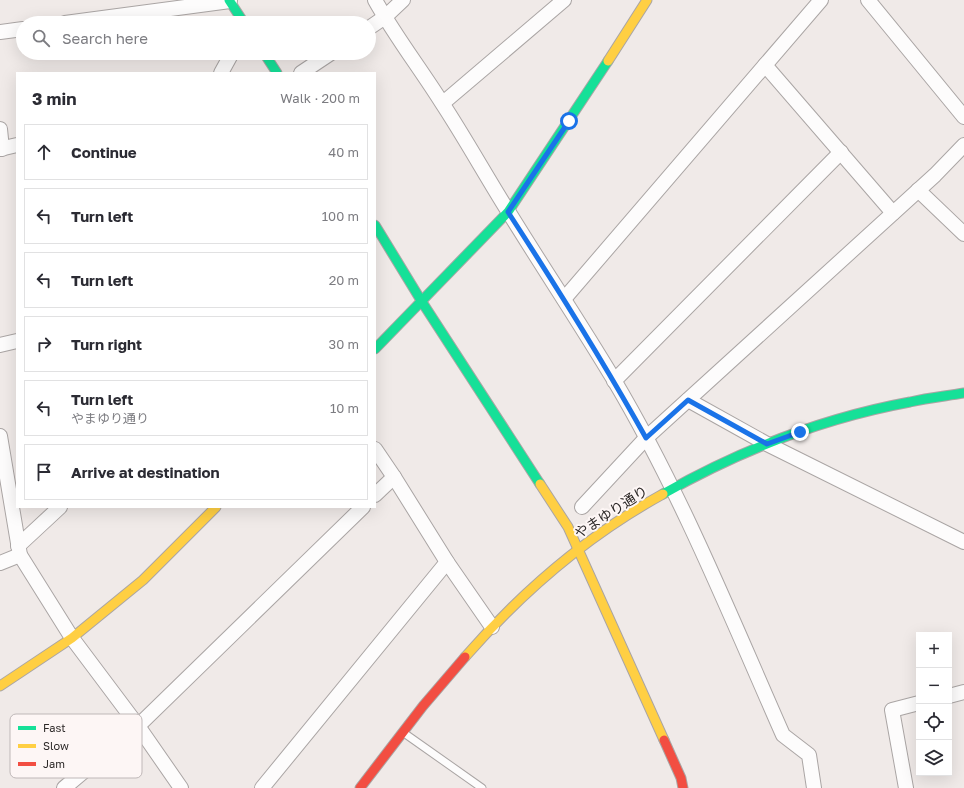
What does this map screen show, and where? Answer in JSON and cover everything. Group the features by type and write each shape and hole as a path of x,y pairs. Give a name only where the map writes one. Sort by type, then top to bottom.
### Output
{"street":[{"path":"115,16 230,0 240,16"},
{"path":"376,0 385,17 443,103 508,212 564,299 614,381 646,438 672,488 783,735 809,756 814,788"},
{"path":"376,23 403,0"},
{"path":"443,103 564,0"},
{"path":"564,299 821,0"},
{"path":"868,0 964,117"},
{"path":"376,349 508,212 569,121 643,2"},
{"path":"0,32 16,30"},
{"path":"222,72 228,60"},
{"path":"269,60 276,72"},
{"path":"302,72 320,60"},
{"path":"765,65 893,213"},
{"path":"0,129 1,149 16,145"},
{"path":"582,507 646,438 918,190 964,145"},
{"path":"614,381 841,152"},
{"path":"918,190 964,234"},
{"path":"376,228 422,302 568,527 678,771 683,788"},
{"path":"0,345 16,341"},
{"name":"やまゆり通り","path":"360,788 401,732 442,682 492,627 540,581 578,549 672,488 767,444 838,420 909,402 964,393"},
{"path":"688,400 767,444 964,542"},
{"path":"0,436 19,551 72,638 129,714"},
{"path":"376,450 447,562 492,627"},
{"path":"376,494 394,477"},
{"path":"0,563 19,551 59,508"},
{"path":"0,686 72,638 143,580 215,508"},
{"path":"142,722 362,508"},
{"path":"262,788 447,562"},
{"path":"952,695 964,692"},
{"path":"906,788 892,710 916,704"},
{"path":"142,732 181,788"},
{"path":"64,788 76,778"}],"lane":[{"path":"401,732 482,788"}],"traffic: fast":[{"path":"229,0 239,16"},
{"path":"269,60 276,72"},
{"path":"376,348 508,212 608,61"},
{"path":"376,227 422,302 540,484"},
{"path":"663,494 692,478 752,450 814,427 845,417 878,409 924,399 964,393"}],"traffic: slow":[{"path":"608,61 647,0"},
{"path":"540,484 568,527 664,740"},
{"path":"465,657 509,610 557,567 608,528 663,494"},
{"path":"0,686 72,638 143,580 215,508"}],"traffic: jam":[{"path":"360,788 423,706 465,657"},
{"path":"664,740 681,778 683,788"}],"route":[{"path":"569,121 508,212 564,299 614,381 646,438 688,400 767,444 800,432"}]}
